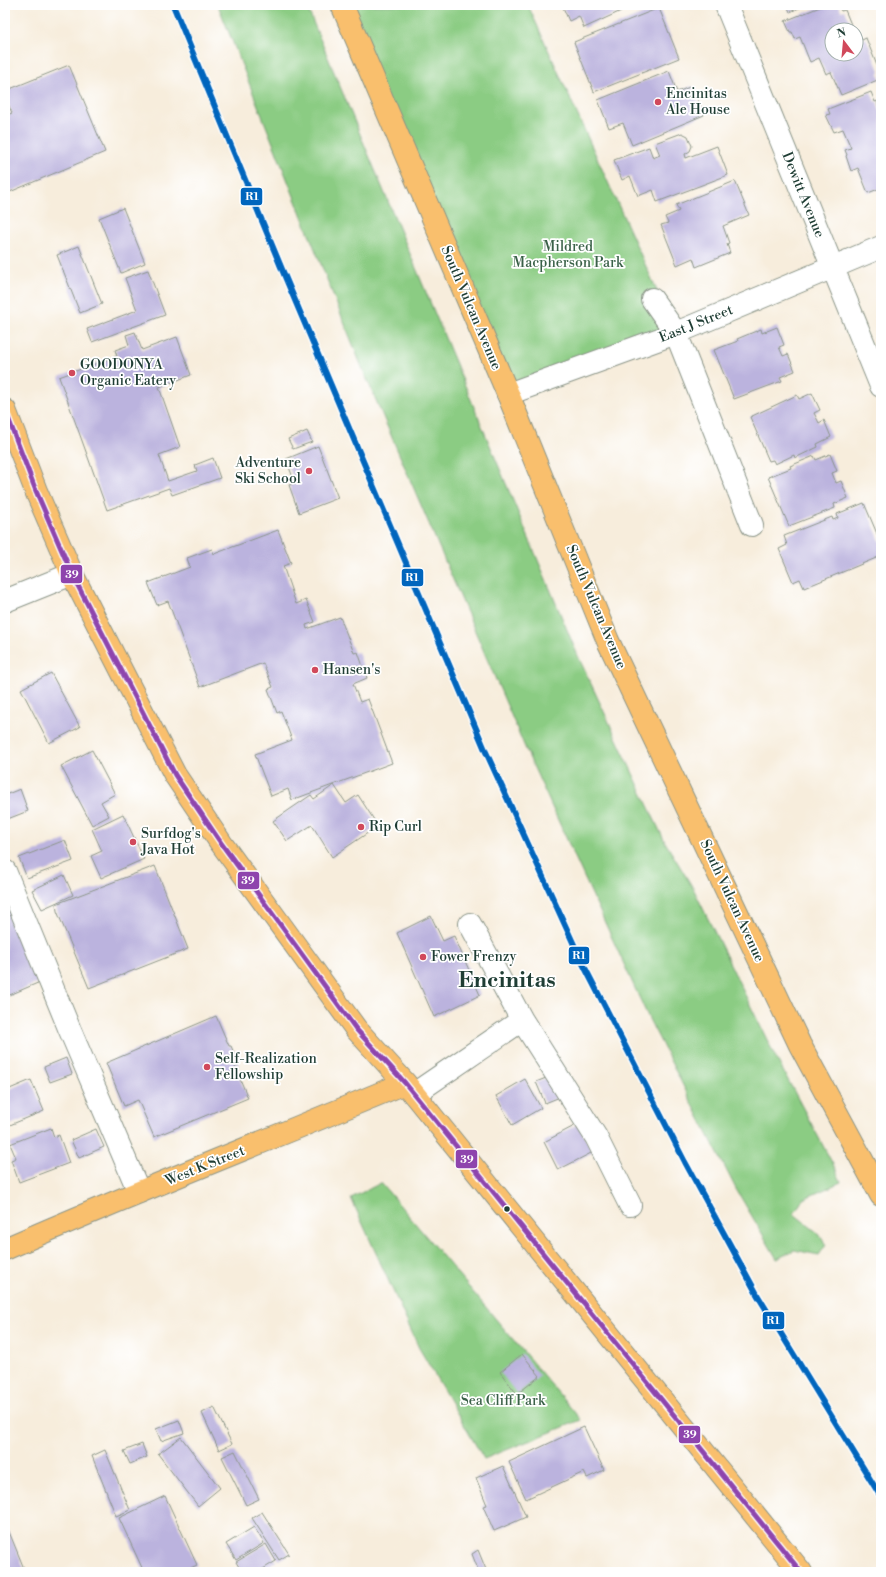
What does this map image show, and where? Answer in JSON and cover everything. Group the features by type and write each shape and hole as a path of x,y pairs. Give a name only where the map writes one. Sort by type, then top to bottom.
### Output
{"main road":[{"name":"South Vulcan Avenue","path":"342,5 508,394 612,648 800,1045 881,1195"},
{"path":"5,410 36,491 72,574 176,776 221,843 356,1029 409,1089 801,1572"},
{"name":"West K Street","path":"5,1249 139,1192 296,1130 409,1089"}],"street":[{"name":"Dewitt Avenue","path":"726,5 881,386"},
{"name":"East J Street","path":"508,394 676,333 881,247"},
{"path":"652,299 676,333 752,524"},
{"path":"5,601 72,574"},
{"path":"5,871 72,1036 139,1192"},
{"path":"470,924 522,1020 596,1137 630,1205"},
{"path":"409,1089 522,1020"}],"green space":[{"path":"218,5 306,5 578,656 665,842 693,888 773,1052 841,1182 803,1199 794,1214 818,1233 826,1245 819,1255 794,1250 777,1259 736,1189 650,1021 530,759 363,370"},
{"name":"Mildred Macpherson Park","path":"343,5 528,5 658,293 664,340 505,395"},
{"name":"Sea Cliff Park","path":"381,1183 581,1420 484,1459 419,1348 351,1198"}],"building":[{"path":"562,5 618,5 621,11 584,28 579,16 569,21"},
{"path":"787,5 806,5 790,12"},
{"path":"825,5 839,5 841,11 845,10 850,22 824,22 824,62 864,62 864,39 866,38 880,73 878,74 880,79 841,95 831,72 826,74 819,58 810,62 800,37 795,39 785,21"},
{"path":"659,8 679,58 594,92 574,42"},
{"path":"69,65 105,152 5,194 5,116 12,113 5,97 5,91"},
{"path":"669,71 677,92 692,86 704,115 632,145 623,123 609,128 598,100"},
{"path":"871,92 875,102 877,101 881,115 881,188 868,193 858,168 851,171 845,150 851,148 843,129 834,132 826,115 830,114 828,109"},
{"path":"682,133 688,136 692,146 690,151 685,154 686,158 717,146 728,175 657,202 653,190 638,196 630,176 622,180 614,160 649,147 653,158 660,155 655,143"},
{"path":"735,181 749,215 723,226 729,243 727,244 730,253 696,267 693,258 677,265 661,225 668,223 665,217 679,211 676,205"},
{"path":"123,208 145,263 121,273 99,218"},
{"path":"79,246 102,304 80,313 57,255"},
{"path":"148,270 165,315 92,342 87,329 137,310 125,278"},
{"path":"777,327 784,345 779,347 783,356 788,354 795,371 780,377 782,381 734,399 714,350 738,341 737,339 761,329 762,333"},
{"path":"135,332 142,350 177,337 191,375 159,387 180,447 159,455 168,481 197,471 195,465 213,458 220,478 172,495 169,488 107,510 59,377 117,356 115,350 129,345 126,335"},
{"path":"812,393 820,410 814,413 819,423 824,420 831,437 817,444 818,447 795,458 794,455 775,464 773,460 769,461 750,417 797,395 799,399"},
{"path":"307,431 312,442 293,449 288,439"},
{"name":"Adventure Ski School","path":"318,446 338,498 299,513 289,485 295,483 286,459"},
{"path":"830,454 837,471 832,473 836,483 841,481 848,498 834,504 835,508 789,526 768,477 791,468 790,466 814,456 816,460"},
{"path":"864,503 881,543 881,556 804,588 800,579 793,582 779,549 787,545 784,536 832,517 833,520 838,518 837,514"},
{"name":"Hansen's","path":"278,530 291,563 283,566 296,604 306,600 315,622 306,625 307,629 340,617 354,653 358,652 367,678 353,684 360,702 368,699 392,763 292,800 288,789 271,796 255,754 292,740 281,711 277,713 268,689 273,687 263,663 200,687 168,601 157,605 148,583 190,567 187,558 212,549 214,554"},
{"path":"51,673 80,727 49,743 21,689"},
{"path":"92,750 115,794 101,802 109,816 92,825 61,766"},
{"path":"334,785 346,803 358,795 378,826 332,857 312,825 287,841 273,821 311,795 314,799"},
{"path":"20,789 28,811 5,820 5,795"},
{"path":"123,814 144,859 101,878 91,856 102,851 92,829"},
{"path":"65,840 73,861 27,878 19,858"},
{"path":"155,866 188,949 89,988 57,911 56,904"},
{"path":"64,875 73,895 42,909 32,890"},
{"path":"5,900 40,982 5,997"},
{"path":"431,916 443,941 454,936 480,995 434,1017 397,933"},
{"path":"216,1016 239,1065 235,1067 248,1098 154,1137 138,1100 124,1106 106,1063"},
{"path":"66,1058 72,1074 50,1082 44,1067"},
{"path":"551,1076 560,1097 545,1103 536,1082"},
{"path":"525,1079 541,1108 512,1125 496,1096"},
{"path":"31,1080 44,1111 5,1127 5,1091"},
{"path":"578,1124 593,1152 558,1170 544,1142"},
{"path":"51,1128 54,1137 59,1135 69,1163 19,1182 11,1160 16,1158 10,1144"},
{"path":"96,1129 104,1147 79,1158 71,1140"},
{"path":"522,1354 540,1376 517,1394 500,1372"},
{"path":"214,1407 232,1444 219,1450 202,1413"},
{"path":"179,1420 184,1433 161,1441 156,1429"},
{"path":"584,1427 604,1470 587,1478 584,1472 526,1499 509,1462"},
{"path":"181,1437 220,1488 198,1506 158,1454"},
{"path":"142,1444 147,1457 130,1464 124,1451"},
{"path":"105,1450 130,1510 116,1516 92,1456"},
{"path":"235,1451 259,1499 246,1505 222,1457"},
{"path":"503,1466 526,1517 494,1531 483,1506 487,1505 476,1478"},
{"path":"165,1496 197,1565 182,1572 144,1572 119,1518"},
{"path":"262,1512 289,1554 279,1560 252,1518"},
{"path":"5,1522 25,1571 5,1572"},
{"path":"254,1527 264,1543 236,1560 226,1544"},
{"path":"266,1544 276,1561 258,1572 242,1572 236,1562"},
{"path":"478,1550 487,1572 479,1572 472,1554"}],"transit line":[{"name":"R1","path":"173,5 286,279 486,752 581,960 685,1162 758,1296 881,1497"},
{"name":"39","path":"5,410 36,491 72,574 175,775 221,843 356,1029 405,1083 801,1572"}],"place":[{"name":"Encinitas Ale House","path":"658,102"},
{"name":"GOODONYA Organic Eatery","path":"72,373"},
{"name":"Adventure Ski School","path":"309,471"},
{"name":"Hansen's","path":"315,670"},
{"name":"Rip Curl","path":"361,827"},
{"name":"Surfdog's Java Hot","path":"133,842"},
{"name":"Fower Frenzy","path":"423,957"},
{"name":"Self-Realization Fellowship","path":"207,1067"}],"district":[{"name":"Encinitas","path":"507,980"}]}
